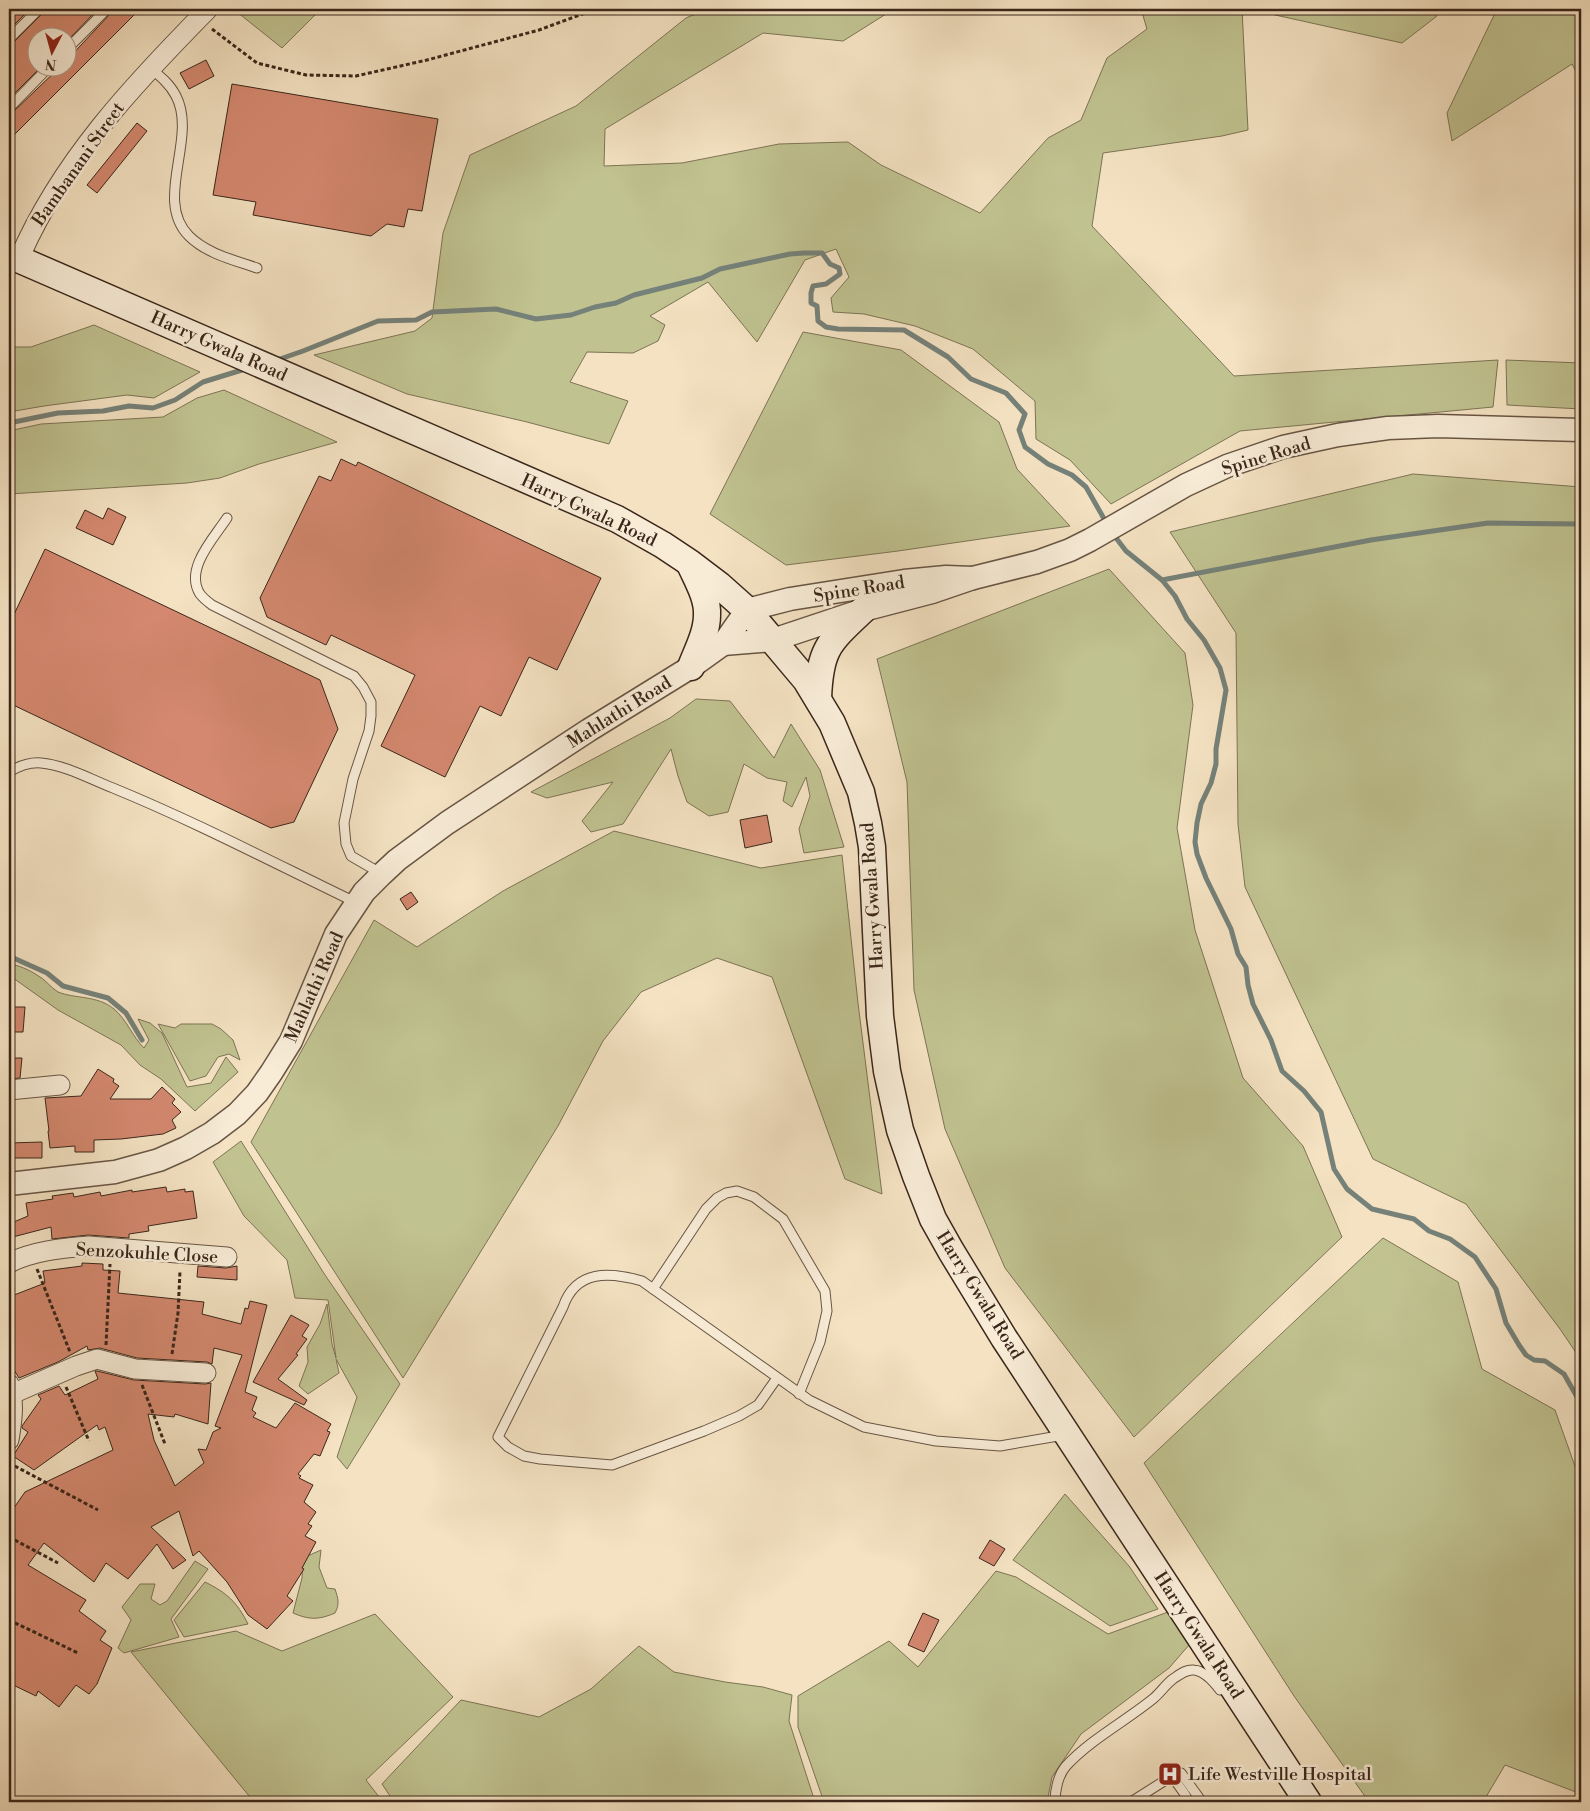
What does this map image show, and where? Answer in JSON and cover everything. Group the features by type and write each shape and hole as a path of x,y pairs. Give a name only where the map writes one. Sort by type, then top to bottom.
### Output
{"main road":[{"name":"Harry Gwala Road","path":"14,260 618,519 663,545 719,585 747,610 800,672 818,698 842,746 861,792 872,847 880,1016 887,1071 900,1130 933,1219 1004,1338 1306,1802"},
{"path":"690,563 708,614 705,630 691,667"},
{"path":"818,698 822,658 836,635 863,610"}],"street":[{"name":"Bambanani Street","path":"14,260 60,183 92,136 150,68 203,14"},
{"name":"Spine Road","path":"773,640 863,610 932,592 973,578 1037,562 1070,550 1186,485 1228,466 1284,447 1338,435 1388,428 1438,426 1581,430"},
{"name":"Spine Road","path":"747,610 790,599 904,581 946,577 973,578"},
{"name":"Mahlathi Road","path":"9,1184 115,1172 159,1160 186,1148 212,1133 237,1114 257,1093 291,1041 336,934 364,892 382,874 397,860 447,823 589,730 691,667 723,644 747,610"},
{"path":"723,644 773,640"},
{"path":"9,1090 60,1085"},
{"name":"Senzokuhle Close","path":"9,1263 31,1255 71,1247 111,1247 228,1257"},
{"path":"9,1440 12,1420 10,1389 97,1359 135,1369 206,1373"}],"lane":[{"path":"9,38 39,9"},
{"path":"78,38 107,9"},
{"path":"150,68 168,84 177,97 181,114 182,129 175,199 175,207 180,224 189,237 208,250 258,268"},
{"path":"9,108 38,78"},
{"path":"227,518 202,556 196,569 196,584 201,595 212,605 354,676 363,687 371,702 369,731 353,779 344,823 346,844 351,856 382,874"},
{"path":"9,772 17,767 28,764 42,763 62,768 158,807 357,903"},
{"path":"653,1289 706,1208 726,1193 737,1191 754,1196 783,1219 825,1292 827,1311 820,1342 799,1394"},
{"path":"778,1378 758,1405 739,1416 612,1465 524,1456 513,1451 499,1439 500,1432 563,1306 567,1294 584,1279 612,1275 642,1281 778,1378 799,1394 864,1427 936,1441 1000,1446 1068,1434"},
{"path":"1055,1802 1057,1785 1065,1768 1089,1746 1155,1697 1172,1680 1185,1671 1194,1670 1203,1673 1214,1682 1225,1696"},
{"path":"1260,1746 1306,1802"},
{"path":"1131,1802 1177,1773 1181,1773 1184,1776 1202,1802"},
{"path":"1172,1776 1189,1802"}],"path":[{"path":"203,14 257,63 306,75 356,76 427,60 539,30 596,9"},
{"path":"105,1360 111,1247"},
{"path":"168,1372 178,1313 180,1254"},
{"path":"31,1255 89,1441"},
{"path":"135,1369 165,1444"},
{"path":"9,1463 98,1510"},
{"path":"9,1537 58,1563"},
{"path":"9,1620 78,1653"}],"green space":[{"path":"240,9 321,9 282,48 237,12"},
{"path":"707,9 894,9 843,41 763,33 605,129 604,166 682,163 779,144 848,142 881,165 980,213 1048,138 1081,120 1107,58 1147,29 1141,9 1242,9 1248,130 1222,136 1103,153 1092,226 1234,376 1498,360 1493,407 1240,431 1111,504 1070,460 1036,439 1035,401 973,349 915,326 864,314 833,312 831,298 849,277 836,249 805,260 757,342 708,282 650,316 665,325 658,341 633,353 587,352 570,382 628,401 609,444 527,422 407,394 314,355 415,331 432,318 443,233 470,155 576,106 686,18"},
{"path":"1248,9 1434,9 1437,16 1402,43"},
{"path":"1497,9 1581,9 1581,81 1572,64 1452,141 1447,113"},
{"path":"94,325 200,372 154,398 127,395 9,412 9,347 31,347"},
{"path":"803,332 901,350 999,422 1017,469 1070,526 786,565 710,514"},
{"path":"1506,360 1581,363 1581,409 1507,405"},
{"path":"224,390 337,442 259,464 220,478 187,483 9,494 9,431 41,424 163,417 197,398"},
{"path":"1413,474 1581,487 1581,1360 1466,1204 1373,1159 1245,887 1238,824 1236,633 1170,532"},
{"path":"1109,569 1185,653 1193,705 1177,828 1195,930 1243,1078 1303,1146 1342,1237 1134,1437 1005,1268 945,1129 914,990 907,782 877,659"},
{"path":"696,699 730,701 774,758 791,724 820,770 844,847 804,853 799,829 810,796 806,777 792,807 783,801 787,782 767,778 744,764 728,812 709,816 687,802 671,749 623,824 591,832 582,821 613,782 547,798 531,792 670,718"},
{"path":"614,831 761,868 842,855 882,1194 845,1179 772,977 717,958 641,992 603,1041 558,1126 403,1378 251,1142 374,920 417,947 503,891"},
{"path":"9,963 34,973 58,992 100,1001 114,1009 119,1013 144,1048 149,1040 138,1019 150,1023 162,1033 187,1087 211,1083 226,1057 238,1072 195,1111 161,1079 140,1065 121,1045 58,1010 9,975"},
{"path":"158,1024 175,1028 181,1024 212,1024 233,1040 240,1060 229,1054 218,1057 206,1076 190,1081"},
{"path":"241,1141 325,1275 400,1384 347,1469 337,1457 357,1397 336,1359 339,1373 308,1394 299,1386 308,1362 307,1347 320,1324 327,1304 332,1344 336,1358 328,1300 295,1298 287,1260 244,1216 213,1162"},
{"path":"1383,1238 1458,1282 1482,1369 1555,1410 1581,1483 1581,1794 1505,1765 1483,1802 1369,1802 1294,1696 1144,1463"},
{"path":"1065,1494 1129,1566 1158,1609 1110,1626 1013,1560"},
{"path":"321,1550 319,1567 327,1588 335,1589 338,1607 335,1613 324,1617 304,1617 293,1613 302,1578 303,1558"},
{"path":"195,1561 208,1569 171,1619 179,1637 124,1653 118,1648 131,1620 122,1607 140,1584 155,1584 151,1599 160,1605 167,1601"},
{"path":"996,1571 1016,1577 1108,1634 1168,1612 1190,1644 1169,1668 1081,1734 1052,1777 1047,1802 824,1802 798,1727 798,1696 889,1641 918,1667"},
{"path":"205,1582 231,1599 248,1624 184,1637 174,1620"},
{"path":"375,1614 453,1697 366,1780 383,1802 254,1802 131,1652 236,1631 282,1651"},
{"path":"639,1646 674,1672 763,1687 792,1695 789,1721 815,1802 394,1802 382,1784 461,1700 539,1717 591,1689"}],"building":[{"path":"9,9 30,9 9,30"},
{"path":"45,9 98,9 78,30 78,28 28,28"},
{"path":"113,9 140,9 78,71 78,48"},
{"path":"28,28 28,78 30,78 9,99 9,45"},
{"path":"206,60 214,76 189,89 180,73"},
{"path":"49,78 71,78 9,140 9,114"},
{"path":"232,84 438,119 422,211 408,209 404,227 387,224 371,236 253,215 256,202 213,195"},
{"path":"137,123 147,131 97,193 87,185"},
{"path":"341,459 356,466 358,462 601,578 557,670 529,657 501,716 480,706 445,777 381,746 415,675 331,635 326,645 267,617 260,598 319,476 331,481"},
{"path":"108,508 126,517 113,545 76,528 85,510 103,519"},
{"path":"45,549 320,680 338,729 294,822 271,828 9,703 9,625"},
{"path":"767,815 772,842 745,848 740,820"},
{"path":"411,892 418,902 407,910 400,899"},
{"path":"9,1007 25,1007 23,1032 9,1032"},
{"path":"9,1058 22,1058 20,1078 9,1079"},
{"path":"98,1069 114,1079 113,1082 119,1086 110,1099 151,1099 162,1087 175,1099 172,1103 181,1112 172,1120 176,1128 163,1134 94,1140 94,1152 75,1152 75,1146 50,1148 45,1098 81,1096"},
{"path":"42,1142 42,1158 9,1158 9,1143"},
{"path":"166,1187 167,1192 185,1189 185,1192 193,1191 197,1218 148,1226 149,1231 129,1234 129,1238 88,1235 52,1239 51,1227 9,1238 9,1224 28,1216 26,1203 53,1199 52,1196 73,1193 74,1197 100,1192 101,1196 132,1190 132,1192"},
{"path":"82,1263 103,1264 103,1270 120,1271 118,1293 204,1302 202,1314 241,1324 245,1308 248,1309 250,1301 267,1305 245,1392 257,1397 252,1410 256,1413 253,1417 276,1428 295,1403 331,1424 327,1431 330,1432 320,1456 314,1454 298,1474 301,1476 299,1478 313,1485 304,1502 316,1512 308,1524 312,1526 305,1536 316,1542 302,1568 304,1569 287,1596 293,1601 267,1629 248,1615 227,1582 199,1551 193,1556 179,1511 151,1527 186,1560 173,1569 157,1544 128,1579 106,1563 94,1582 44,1543 28,1565 86,1600 79,1611 106,1631 100,1640 112,1648 97,1684 89,1694 76,1685 59,1707 38,1691 36,1696 9,1683 9,1515 25,1492 113,1450 105,1427 99,1430 97,1425 34,1470 13,1456 28,1432 22,1426 41,1399 38,1395 59,1386 65,1395 98,1379 95,1371 134,1380 211,1383 208,1424 175,1414 174,1417 148,1414 154,1440 175,1486 204,1463 198,1449 206,1450 213,1432 221,1428 215,1426 242,1355 214,1348 212,1364 207,1362 137,1358 100,1348 88,1350 87,1346 58,1362 19,1378 9,1362 14,1359 9,1348 9,1297 45,1283 43,1271 82,1266"},
{"path":"198,1266 226,1268 237,1266 237,1280 197,1277"},
{"path":"291,1315 309,1325 302,1336 307,1339 296,1354 298,1355 278,1379 307,1400 304,1405 253,1382"},
{"path":"990,1540 1005,1549 994,1566 979,1558"},
{"path":"923,1613 939,1620 924,1652 908,1645"}],"waterway":[{"path":"280,359 378,321 416,320 432,312 496,309 536,319 571,315 595,307 616,303 634,295 702,278 720,269 790,254 822,253 830,264 839,268 840,274 826,284 813,286 811,303 817,306 818,321 826,327 838,329 904,330 948,357 971,379 1006,393 1025,414 1019,430 1025,447 1048,464 1072,475 1086,487 1107,524"},
{"path":"9,423 58,413 103,411 129,406 153,408 175,400 203,382 242,370"},
{"path":"1162,580 1371,540 1488,523 1581,524"},
{"path":"1113,534 1126,551 1162,580 1175,596 1187,619 1204,640 1220,668 1226,690 1216,749 1216,764 1211,783 1201,804 1197,823 1195,842 1197,854 1206,878 1231,929 1238,954 1246,967 1253,1004 1271,1040 1282,1071 1304,1091 1321,1112 1334,1169 1347,1189 1372,1209 1414,1219 1429,1231 1450,1239 1475,1257 1496,1289 1506,1323 1526,1355 1534,1360 1545,1361 1564,1374 1581,1404"},
{"path":"9,956 47,973 63,986 108,998 126,1013 142,1040"}],"place":[{"name":"Life Westville Hospital","path":"1170,1774"}]}
